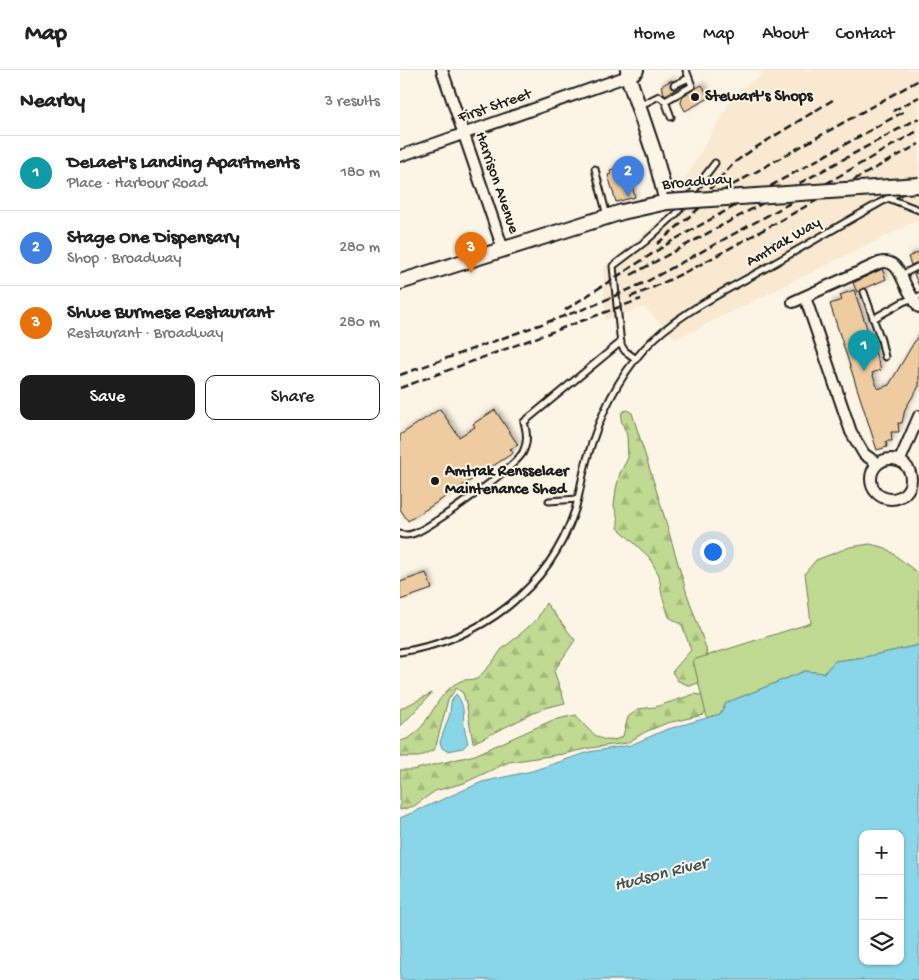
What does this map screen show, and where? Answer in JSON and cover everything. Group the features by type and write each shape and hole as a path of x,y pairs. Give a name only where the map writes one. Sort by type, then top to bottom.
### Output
{"street":[{"name":"Harrison Avenue","path":"442,70 502,249"},
{"name":"First Street","path":"400,156 630,72"},
{"path":"630,72 655,156 666,202"},
{"name":"Broadway","path":"400,282 651,204 919,183"},
{"path":"794,302 882,262 892,264 897,268 916,297 919,307"},
{"path":"805,297 851,432 864,454 878,464"},
{"path":"900,460 919,416"},
{"path":"888,459 900,460 909,468 911,482 907,491 895,499 882,496 875,490 872,474 878,464 888,459"}],"lane":[{"path":"664,101 692,86 686,70"},
{"path":"674,85 689,78"},
{"path":"639,107 659,96 664,91"},
{"path":"659,96 664,101 671,117"},
{"path":"636,359 625,351 621,342 613,266 646,241 676,214 714,163"},
{"path":"595,169 608,217"},
{"name":"Amtrak Way","path":"400,652 425,647 462,635 516,601 537,579 558,550 569,525 598,424 636,359 651,342 666,329 708,301 888,198 919,183"},
{"path":"888,198 919,210"},
{"path":"901,275 919,266"},
{"path":"864,292 885,357"},
{"path":"873,319 916,297"},
{"path":"400,534 410,535 419,531 465,500 519,458 524,451 527,441 524,422 621,342"},
{"path":"549,500 578,499"}],"shaded area":[{"path":"763,70 919,70 918,220 676,339 644,307 605,320 603,268 663,217 736,92 759,77"}],"green space":[{"path":"627,410 632,413 687,594 706,648 708,664 703,681 690,686 678,681 672,672 691,650 682,625 669,617 662,595 659,575 649,557 618,528 618,519 614,506 620,473 628,458 627,435 621,420 622,412"},
{"path":"870,544 886,548 919,574 919,645 865,657 835,661 824,673 805,671 726,703 720,714 707,718 693,660 811,623 805,573 816,560 850,547"},
{"path":"546,603 575,640 554,671 565,703 544,708 473,743 463,693 456,688 448,700 435,749 419,757 400,757 400,741 418,731 444,694 461,681 477,679 502,649 537,619"},
{"path":"432,693 400,727 400,709"},
{"path":"695,694 704,696 709,706 703,715 667,723 645,732 627,743 509,762 464,783 435,791 414,806 400,810 400,770 412,770 475,755 553,720 576,715 597,736 609,740 616,739 623,736 628,717 638,709 655,707"}],"water":[{"name":"Hudson River","path":"919,645 919,980 400,980 400,818 482,782 532,771 589,752 631,745 665,730 720,714 726,703 805,671 824,673 835,661 865,657"},
{"path":"456,694 462,705 468,743 463,748 447,751 442,748 440,742 450,714 451,702"}],"building":[{"path":"672,80 676,89 665,95 661,86"},
{"name":"Stewart's Shops","path":"702,85 709,98 685,111 681,103 683,95"},
{"path":"621,167 622,171 627,169 635,197 616,202 608,175 611,174 610,170"},
{"path":"919,252 919,262 911,265 908,257"},
{"path":"882,269 886,279 857,292 853,283"},
{"path":"919,272 919,286 914,274"},
{"path":"854,290 881,370 872,373 878,389 889,385 919,334 919,386 905,409 902,423 898,423 899,432 891,432 892,441 886,441 887,447 877,450 830,304 842,300 840,295"},
{"name":"Amtrak Rensselaer Maintenance Shed","path":"440,409 459,437 475,427 473,424 495,410 518,445 510,449 513,453 408,521 400,509 400,435"},
{"path":"426,573 432,589 400,600 400,582"}],"railway":[{"path":"657,244 703,205 729,187 919,80"},
{"path":"893,111 919,97"},
{"path":"694,206 735,162 836,98"},
{"path":"565,310 672,241 903,112"},
{"path":"631,275 919,118"},
{"path":"400,375 592,306 646,282 827,183 919,130"},
{"path":"630,297 694,268 919,144"},
{"path":"400,388 641,299"}],"place":[{"name":"Stewart's Shops","path":"695,97"},
{"name":"Stage One Dispensary","path":"628,197"},
{"name":"Shwe Burmese Restaurant","path":"471,273"},
{"name":"DeLaet's Landing Apartments","path":"864,371"},
{"name":"Amtrak Rensselaer Maintenance Shed","path":"435,481"}]}
